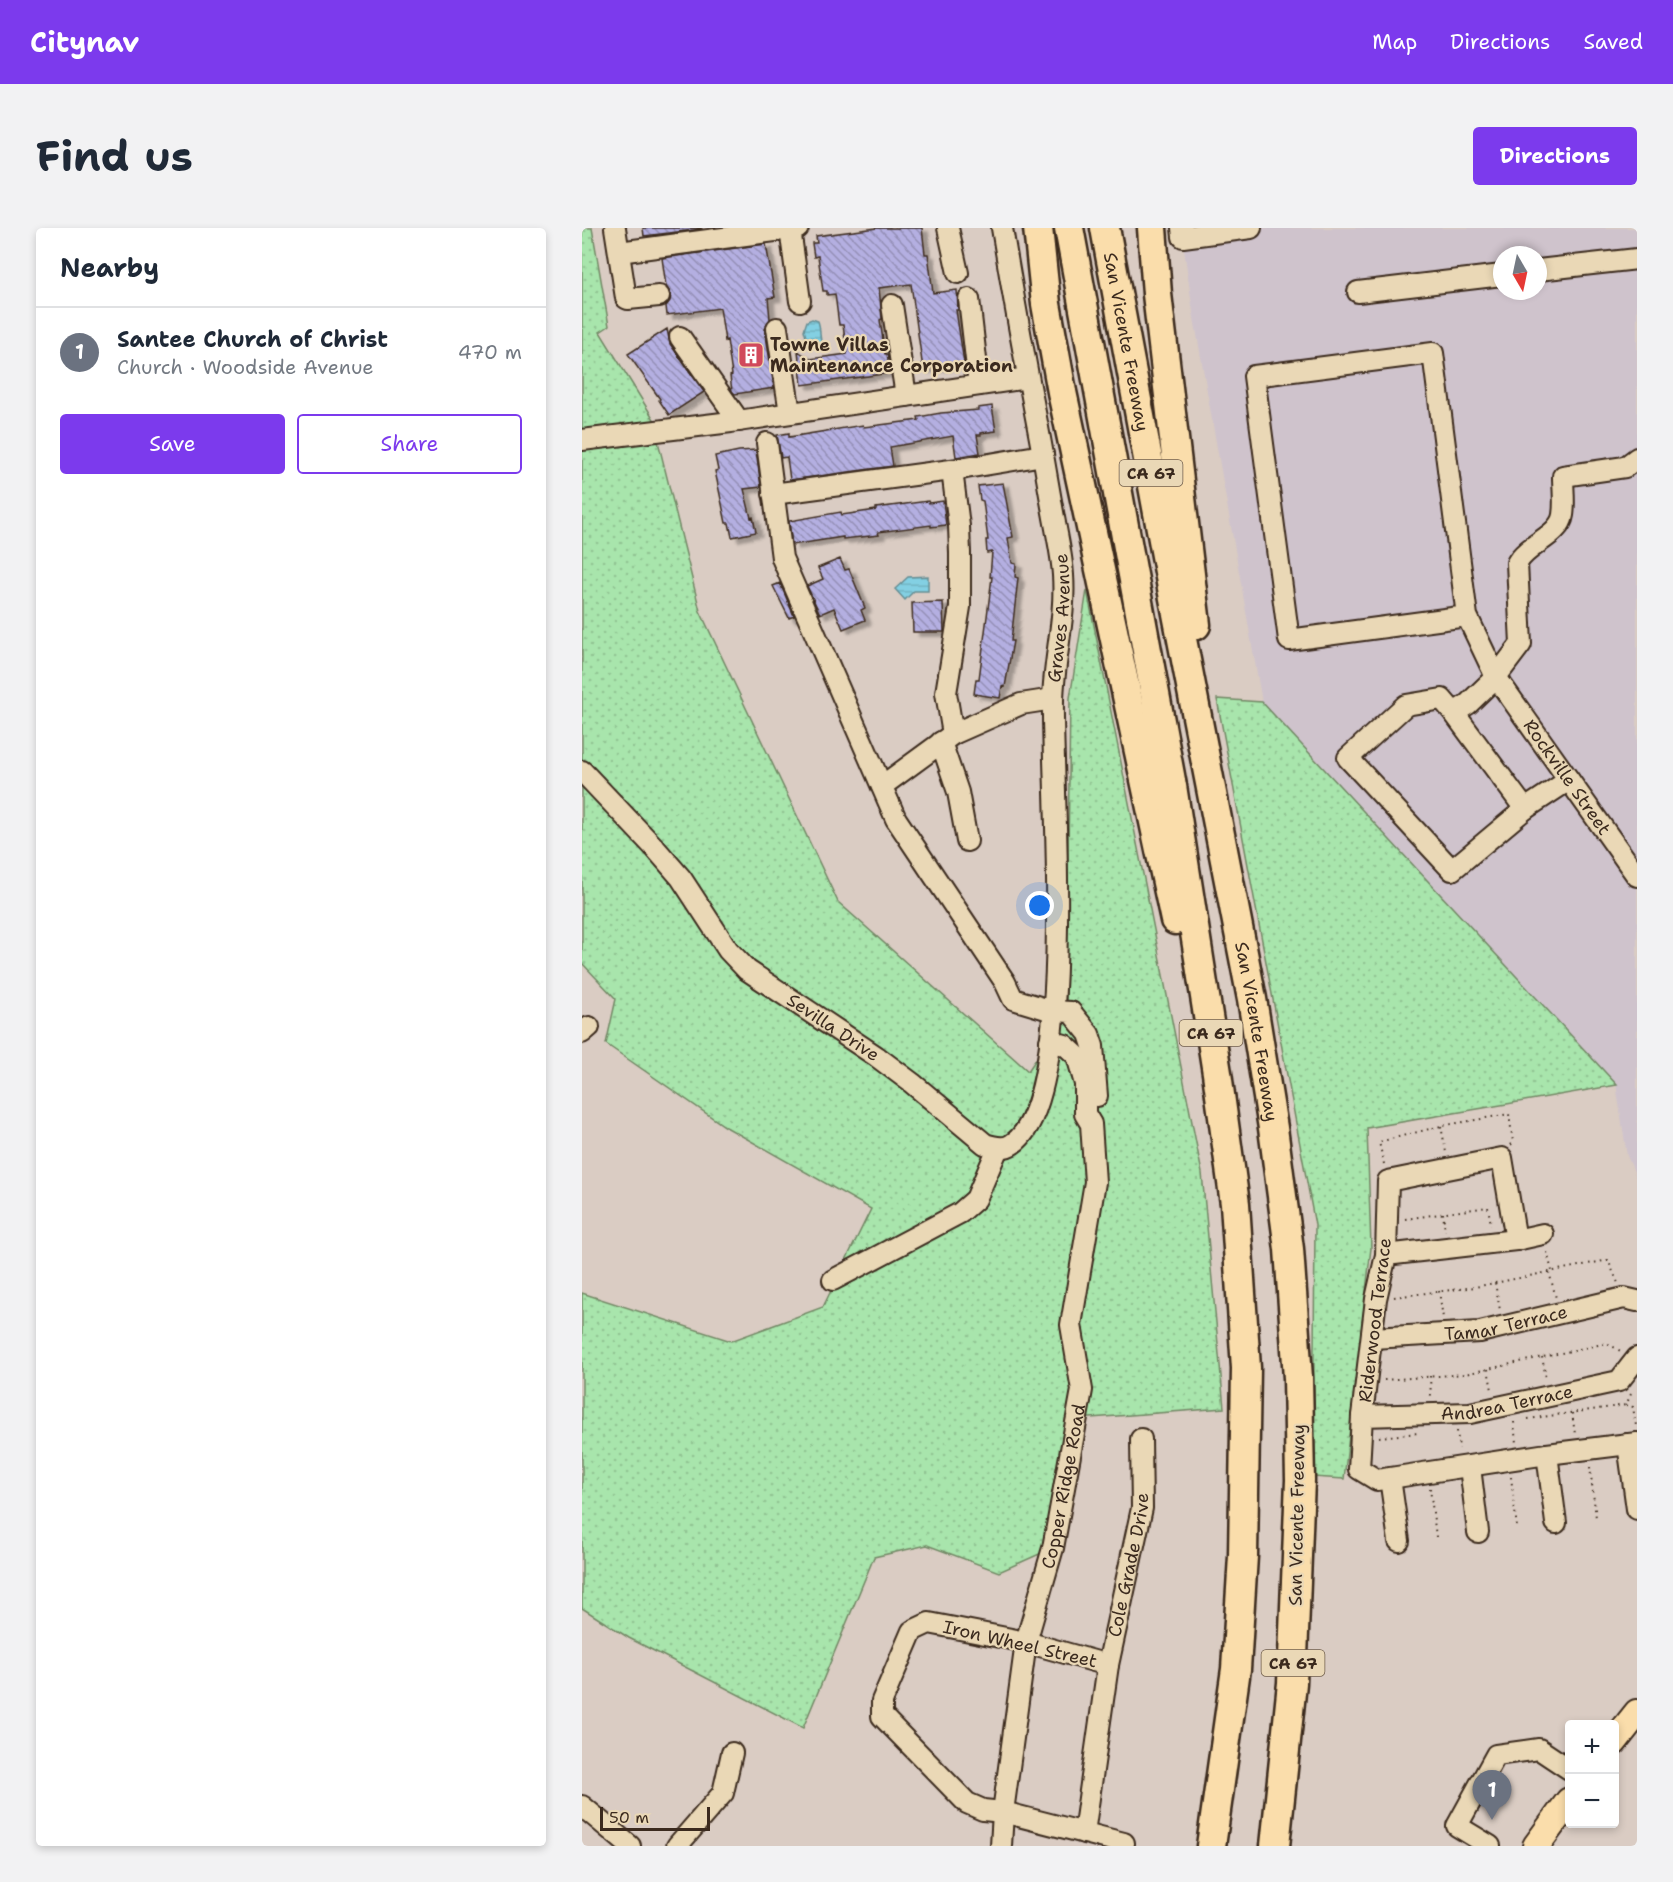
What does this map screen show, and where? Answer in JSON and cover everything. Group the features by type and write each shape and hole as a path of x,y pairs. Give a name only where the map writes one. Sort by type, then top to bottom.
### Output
{"highway":[{"path":"1038,228 1046,304 1062,392 1235,1204"},
{"name":"San Vicente Freeway","path":"1069,228 1172,786 1235,1204 1246,1368 1243,1556 1236,1669 1211,1846"},
{"name":"San Vicente Freeway","path":"1105,228 1252,999 1273,1128 1289,1249 1297,1366 1300,1480 1292,1683 1275,1846"},
{"path":"1152,228 1157,294 1200,657 1197,719"}],"main road":[{"path":"1619,1736 1637,1713"},
{"path":"1536,1846 1565,1806"}],"street":[{"path":"615,228 626,298 659,296"},
{"path":"948,228 957,273"},
{"name":"Graves Avenue","path":"1002,228 1063,574 1062,634 1053,699 1057,810 1057,919 1053,1011"},
{"path":"1182,228 1183,237 1251,228"},
{"path":"619,252 787,229 800,301"},
{"path":"1547,269 1637,259"},
{"path":"1358,292 1493,276"},
{"path":"969,299 979,386"},
{"path":"892,305 906,396"},
{"path":"777,328 790,413"},
{"path":"680,337 740,421"},
{"name":"Rockville Street","path":"1467,616 1289,640 1254,376 1433,353 1467,616 1496,677 1637,876"},
{"path":"582,440 740,421 1028,378"},
{"name":"Copper Ridge Road","path":"767,443 782,558 896,819 1005,982 1013,999 1053,1011 1071,1012 1089,1034 1093,1046 1097,1111 1091,1124"},
{"path":"773,494 1043,455"},
{"path":"1454,713 1468,704 1496,677 1521,644 1517,563 1522,555 1557,528 1563,517 1563,476 1625,467 1637,458"},
{"path":"951,470 959,526 960,607 946,693 947,738 968,841"},
{"path":"882,786 947,738 1021,704 1053,699"},
{"path":"1525,809 1442,699 1406,705 1348,758 1452,870 1525,809 1569,780"},
{"name":"Sevilla Drive","path":"582,771 681,878 728,950 747,970 876,1056 985,1144 998,1148"},
{"path":"833,1280 960,1213 976,1199 998,1148 1012,1145 1023,1134 1035,1111 1045,1081 1053,1011"},
{"name":"Copper Ridge Road","path":"1001,1846 1003,1812 1026,1642 1053,1548 1082,1390 1071,1325 1095,1182 1091,1124 1085,1114 1085,1084 1077,1056 1065,1045 1050,1041"},
{"path":"1388,1181 1450,1168 1508,1150 1516,1240"},
{"name":"Riderwood Terrace","path":"1388,1181 1386,1256 1376,1299 1362,1416 1359,1469 1377,1480 1547,1454 1583,1456 1634,1440"},
{"path":"1386,1256 1516,1240 1543,1234"},
{"name":"Tamar Terrace","path":"1372,1338 1480,1332 1631,1299"},
{"name":"Andrea Terrace","path":"1362,1416 1470,1413 1619,1381 1633,1364"},
{"name":"Cole Grade Drive","path":"1084,1833 1108,1665 1142,1508 1141,1439"},
{"path":"1634,1440 1637,1509"},
{"path":"1547,1454 1556,1523"},
{"path":"1465,1467 1478,1532"},
{"path":"1390,1478 1399,1541"},
{"name":"Iron Wheel Street","path":"1108,1665 1026,1642 929,1623 912,1631 882,1701 882,1716 967,1803 983,1810 1003,1812 1124,1843"},
{"path":"1490,1846 1457,1826 1496,1755 1539,1749 1565,1766"},
{"path":"678,1846 723,1793 732,1753"},
{"path":"582,1806 630,1846"}],"path":[{"path":"1388,1181 1379,1142 1441,1126 1509,1114 1508,1150"},
{"path":"1441,1126 1450,1168"},
{"path":"1387,1221 1488,1207"},
{"path":"1543,1234 1560,1313"},
{"path":"1376,1299 1494,1283 1608,1260 1631,1299"},
{"path":"1494,1283 1504,1326"},
{"path":"1439,1292 1444,1334"},
{"path":"1367,1381 1465,1374 1607,1343 1633,1364 1636,1381 1626,1405 1633,1407 1634,1440"},
{"path":"1542,1358 1549,1396"},
{"path":"1488,1369 1495,1408"},
{"path":"1430,1376 1431,1414"},
{"path":"1572,1413 1596,1518"},
{"path":"1457,1428 1465,1467"},
{"path":"1510,1471 1517,1528"},
{"path":"1429,1482 1436,1536"}],"shaded area":[{"path":"1181,228 1637,228 1637,1178 1627,1156 1616,1084 1262,702 1193,312"}],"green space":[{"path":"582,228 592,228 609,326 600,332 655,421 591,429 654,425 700,611 838,902 1028,1071 1066,1015 1070,698 1087,590 1202,1173 1224,1408 1077,1419 1053,1548 999,1572 927,1545 874,1557 803,1728 629,1638 582,1608 582,1293 731,1341 823,1307 871,1209 726,1127 606,1044 616,999 582,963"},
{"path":"1217,699 1262,702 1617,1085 1367,1128 1371,1248 1344,1479 1313,1477 1315,1225"}],"water":[{"path":"812,319 818,321 822,345 817,348 808,344 804,330 807,321"},
{"path":"928,576 928,591 914,591 905,600 895,589 908,577"}],"building":[{"path":"643,228 701,228 702,229 644,236"},
{"path":"877,228 922,228 933,293 957,290 958,310 956,310 964,363 923,369 911,284 879,288 882,319 880,320 890,373 802,385 798,351 810,359 847,354 843,325 839,325 835,294 827,295 827,291 823,291 818,256 814,257 812,243 817,243 816,236"},
{"path":"766,244 775,297 768,298 770,319 765,329 774,388 735,394 732,391 727,340 725,341 720,308 667,315 666,306 671,295 666,286 662,258"},
{"path":"667,329 670,344 704,392 669,415 628,354"},
{"path":"992,406 996,431 977,435 980,453 956,457 953,436 890,447 893,466 790,480 787,457 781,458 777,435 789,433 789,437 863,425 864,427 919,420 918,417 978,410 978,408"},
{"path":"756,450 761,487 744,489 756,532 732,537 729,523 726,523 715,471 718,470 715,456"},
{"path":"1003,483 1013,537 1008,538 1012,563 1016,564 1015,577 1018,578 1011,641 1013,641 1005,687 1002,686 1000,698 974,694 976,679 979,679 992,577 990,577 992,552 987,553 986,540 988,540 983,501 980,500 978,486"},
{"path":"928,501 929,503 943,501 946,525 931,527 931,525 878,532 879,535 843,539 843,537 792,545 789,521"},
{"path":"840,559 845,570 849,569 865,608 861,610 865,620 843,629 834,608 820,614 807,586 823,579 818,568"},
{"path":"780,583 794,616 789,618 773,586"},
{"path":"943,602 944,632 913,632 912,603"}],"place":[{"name":"Towne Villas Maintenance Corporation","path":"751,355"},
{"name":"Santee Church of Christ","path":"1492,1820"}]}
